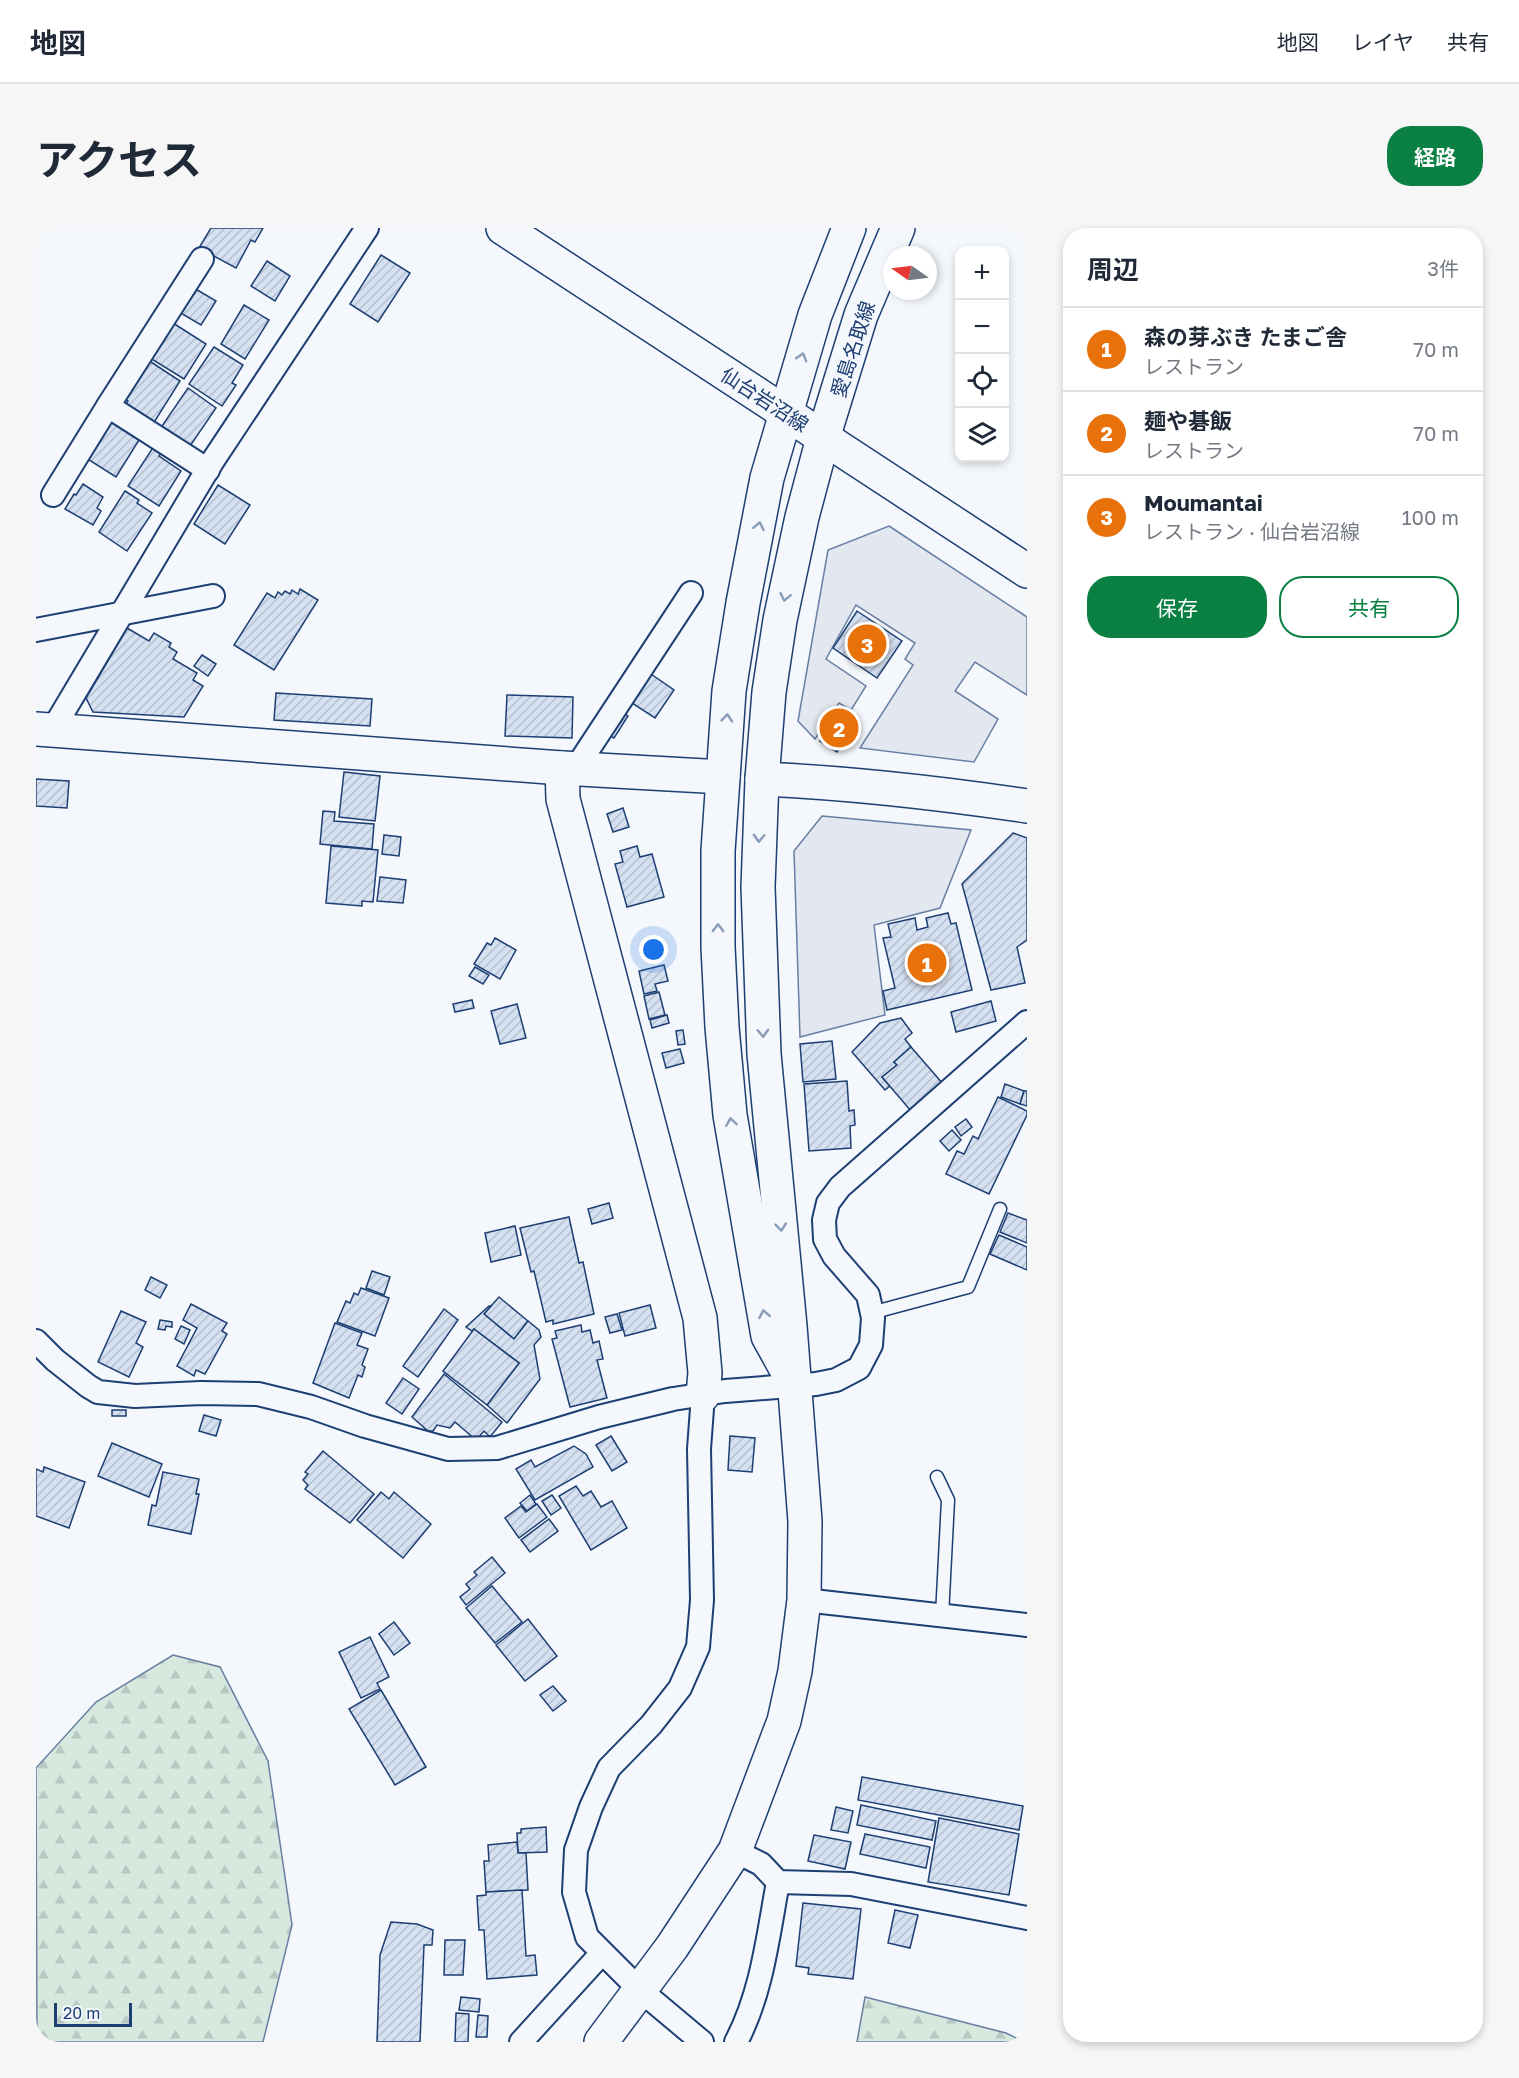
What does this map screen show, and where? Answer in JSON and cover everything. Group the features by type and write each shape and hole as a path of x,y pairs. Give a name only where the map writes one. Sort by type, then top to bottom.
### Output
{"street":[{"path":"367,228 208,470 121,615 45,729 569,768 723,777"},
{"name":"仙台岩沼線","path":"503,228 1027,572"},
{"path":"795,1387 768,1336 730,1115 718,947 718,851 729,691 767,478 815,315 849,228"},
{"name":"愛島名取線","path":"601,2042 672,1947 735,1851 784,1721 795,1671 804,1600 805,1521 764,1054 758,887 762,779 769,693 780,620 802,517 861,315 898,228"},
{"path":"52,495 202,259"},
{"path":"108,406 208,470"},
{"path":"691,593 569,768 563,799 700,1318 705,1373 699,1449 702,1600 698,1647 680,1688 651,1725 609,1768 591,1807 576,1850 574,1892 587,1937 639,1990 702,2042"},
{"path":"36,630 213,596"},
{"path":"762,779 829,782 912,790 1027,806"},
{"path":"36,1341 54,1360 98,1392 135,1396 201,1393 258,1394 310,1407 365,1426 448,1449 497,1448 673,1399 725,1391 795,1387 836,1380 859,1368 871,1344 871,1313 868,1295 834,1256 825,1239 824,1220 828,1203 840,1187 1027,1022"},
{"path":"804,1600 1027,1625"},
{"path":"735,1851 761,1864 778,1882 851,1884 1027,1918"},
{"path":"736,2042 748,2020 764,1963 778,1882"},
{"path":"522,2042 602,1953"}],"lane":[{"path":"871,1313 968,1287 1000,1209"},
{"path":"938,1477 948,1500 942,1616"}],"green space":[{"path":"173,1655 220,1667 268,1761 292,1925 263,2042 37,2042 36,1768 96,1702"},
{"path":"865,1997 1006,2033 1024,2042 857,2042"}],"shaded area":[{"path":"889,526 1027,617 1027,695 975,662 955,691 998,719 974,762 860,748 913,665 905,659 915,643 856,605 826,659 866,686 851,710 839,703 815,739 798,721 828,550"},
{"path":"822,816 971,830 940,908 874,925 885,1015 800,1037 794,851"}],"building":[{"path":"211,228 263,228 255,242 251,240 236,268 199,248"},
{"path":"381,255 410,273 378,322 350,304"},
{"path":"267,261 290,276 275,301 251,286"},
{"path":"194,288 216,301 201,325 179,312"},
{"path":"244,305 269,320 245,359 221,344"},
{"path":"173,323 206,344 184,379 150,358"},
{"path":"214,347 243,365 232,383 236,385 222,406 189,384"},
{"path":"148,360 180,381 153,424 125,406 128,401 124,398"},
{"path":"188,388 216,408 188,449 160,429"},
{"path":"109,421 139,440 116,477 86,458"},
{"path":"154,446 162,452 159,456 181,471 159,506 128,486"},
{"path":"83,484 103,497 97,508 101,511 93,525 65,509"},
{"path":"218,485 250,505 225,544 194,524"},
{"path":"125,491 139,500 137,503 152,513 127,551 99,532"},
{"path":"300,589 318,600 274,670 234,645 267,593 275,598 278,592 282,595 285,591 290,594 292,590 298,594"},
{"path":"857,611 902,641 877,678 833,648"},
{"path":"127,628 149,641 154,633 171,643 169,647 177,652 173,659 197,673 193,680 203,686 184,717 93,712 86,698"},
{"path":"202,655 216,664 208,676 194,666"},
{"path":"648,672 674,690 655,718 629,701"},
{"path":"276,693 372,699 370,726 274,720"},
{"path":"507,695 573,697 572,738 505,736"},
{"path":"839,709 857,720 837,752 820,741"},
{"path":"622,712 628,716 614,738 607,734"},
{"path":"344,772 380,776 375,821 339,817"},
{"path":"36,779 69,781 67,808 36,806"},
{"path":"623,808 629,827 613,832 607,814"},
{"path":"323,811 335,812 334,821 374,824 372,849 320,844"},
{"path":"1013,833 1027,838 1027,940 1017,947 1025,983 991,990 962,884"},
{"path":"384,835 401,837 399,856 382,854"},
{"path":"331,846 378,850 373,902 362,901 362,906 326,903"},
{"path":"637,846 640,857 652,854 664,897 627,907 615,864 623,862 620,851"},
{"path":"380,877 406,880 403,903 377,901"},
{"path":"948,913 951,924 956,923 972,990 887,1010 883,991 895,988 883,938 891,937 888,924 915,918 917,930 928,927 926,918"},
{"path":"495,938 516,950 500,979 474,964 487,943 491,945"},
{"path":"664,965 668,981 655,984 657,991 644,994 639,971"},
{"path":"475,967 489,975 483,984 469,976"},
{"path":"659,992 665,1015 649,1019 644,996"},
{"path":"472,1000 474,1008 455,1012 453,1004"},
{"path":"991,1001 996,1021 956,1032 951,1012"},
{"path":"517,1004 526,1038 500,1044 491,1011"},
{"path":"667,1015 669,1023 652,1028 650,1020"},
{"path":"901,1018 912,1033 905,1039 911,1047 894,1062 897,1065 882,1077 890,1086 885,1090 852,1052 880,1023"},
{"path":"683,1030 685,1044 678,1045 676,1031"},
{"path":"832,1041 836,1079 803,1082 800,1044"},
{"path":"911,1047 943,1084 911,1111 882,1077 897,1065 894,1062"},
{"path":"680,1049 684,1063 666,1068 662,1053"},
{"path":"847,1081 849,1111 854,1110 855,1125 850,1126 851,1148 809,1151 804,1084"},
{"path":"1005,1084 1024,1091 1020,1104 1001,1097"},
{"path":"1024,1091 1027,1091 1027,1106 1020,1104"},
{"path":"998,1097 1027,1111 1027,1115 989,1194 946,1174 957,1151 964,1154 973,1136 978,1139"},
{"path":"966,1119 972,1127 961,1136 955,1127"},
{"path":"952,1130 961,1140 949,1151 940,1141"},
{"path":"609,1203 613,1218 592,1224 588,1209"},
{"path":"1008,1213 1027,1220 1027,1243 1000,1232"},
{"path":"569,1217 579,1263 583,1262 594,1314 553,1324 553,1320 546,1322 534,1271 531,1272 520,1228"},
{"path":"515,1226 521,1255 491,1262 485,1233"},
{"path":"999,1235 1027,1247 1027,1270 990,1254"},
{"path":"372,1271 390,1277 384,1295 366,1288"},
{"path":"151,1277 167,1285 160,1298 145,1290"},
{"path":"361,1288 389,1298 375,1336 337,1322 346,1301 350,1303 354,1293 358,1295"},
{"path":"499,1297 528,1321 514,1339 484,1314"},
{"path":"191,1304 227,1323 222,1331 227,1334 205,1374 196,1370 194,1376 177,1366 197,1328 183,1320"},
{"path":"650,1305 656,1328 625,1336 619,1313"},
{"path":"491,1306 484,1314 514,1339 528,1321 539,1330 541,1337 534,1345 540,1379 507,1423 487,1405 519,1363 474,1329 472,1331 466,1327"},
{"path":"444,1309 458,1320 418,1377 403,1366"},
{"path":"121,1311 146,1322 136,1343 143,1347 129,1377 98,1362"},
{"path":"617,1314 622,1330 610,1333 605,1317"},
{"path":"160,1320 172,1322 172,1327 166,1326 165,1330 158,1329"},
{"path":"335,1323 362,1333 357,1345 368,1349 362,1365 365,1367 362,1377 358,1375 349,1398 313,1383"},
{"path":"581,1325 582,1332 590,1330 593,1343 599,1341 603,1359 597,1360 607,1398 570,1407 552,1339 557,1338 555,1331"},
{"path":"181,1326 190,1330 184,1344 175,1339"},
{"path":"474,1329 519,1363 487,1405 443,1371"},
{"path":"444,1374 502,1422 490,1437 484,1431 476,1440 455,1422 450,1428 437,1425 433,1431 428,1431 412,1417"},
{"path":"403,1378 419,1389 402,1414 386,1403"},
{"path":"112,1410 126,1410 126,1416 112,1416"},
{"path":"204,1415 221,1420 216,1436 199,1431"},
{"path":"611,1436 627,1462 612,1471 596,1445"},
{"path":"730,1436 755,1438 752,1472 728,1470"},
{"path":"112,1443 162,1464 149,1497 98,1476"},
{"path":"574,1446 586,1454 593,1467 535,1500 516,1469 531,1460 535,1467"},
{"path":"323,1451 374,1494 350,1523 305,1489 308,1485 303,1480 308,1474 305,1472"},
{"path":"44,1467 85,1482 69,1528 36,1516 36,1469 43,1472"},
{"path":"163,1472 199,1479 196,1494 199,1494 191,1534 148,1525 152,1505 156,1506"},
{"path":"576,1486 583,1496 591,1491 601,1507 612,1501 627,1528 591,1550 559,1496"},
{"path":"381,1492 389,1499 394,1492 431,1524 403,1558 357,1520"},
{"path":"530,1495 536,1504 527,1511 520,1503"},
{"path":"552,1495 561,1508 551,1515 542,1501"},
{"path":"537,1504 547,1517 519,1538 505,1518 521,1506 526,1512"},
{"path":"549,1519 558,1531 530,1552 521,1540"},
{"path":"492,1557 505,1573 466,1605 460,1597 470,1589 466,1584 477,1575 474,1572"},
{"path":"492,1586 522,1622 495,1643 466,1608"},
{"path":"528,1619 557,1656 525,1681 496,1645"},
{"path":"394,1622 410,1643 394,1655 379,1634"},
{"path":"370,1637 389,1677 377,1683 380,1689 361,1698 339,1652"},
{"path":"553,1686 566,1701 553,1711 540,1695"},
{"path":"381,1690 426,1767 395,1785 349,1709"},
{"path":"862,1777 1023,1806 1019,1830 858,1800"},
{"path":"861,1805 936,1821 932,1840 857,1825"},
{"path":"836,1807 853,1811 848,1833 831,1830"},
{"path":"939,1818 1019,1834 1009,1895 928,1882"},
{"path":"546,1827 547,1852 518,1853 517,1833 521,1833 521,1829"},
{"path":"865,1834 930,1847 926,1868 860,1854"},
{"path":"814,1835 851,1842 845,1869 808,1861"},
{"path":"517,1842 518,1853 526,1853 528,1890 486,1892 484,1861 489,1861 488,1845"},
{"path":"522,1890 526,1956 535,1955 537,1975 487,1979 484,1930 479,1930 477,1896 486,1895 486,1892"},
{"path":"803,1903 861,1909 853,1979 808,1974 809,1968 796,1966"},
{"path":"895,1910 918,1915 910,1948 888,1943"},
{"path":"391,1922 417,1924 433,1930 432,1945 424,1945 420,2042 377,2042 380,1955"},
{"path":"445,1940 465,1940 463,1975 444,1975"},
{"path":"461,1997 480,1999 479,2012 459,2010"},
{"path":"456,2013 469,2014 468,2042 455,2042"},
{"path":"478,2015 488,2016 487,2037 476,2037"}],"place":[{"name":"Moumantai","path":"867,644"},
{"name":"麺や碁飯","path":"839,728"},
{"name":"森の芽ぶき たまご舎","path":"927,963"}]}
